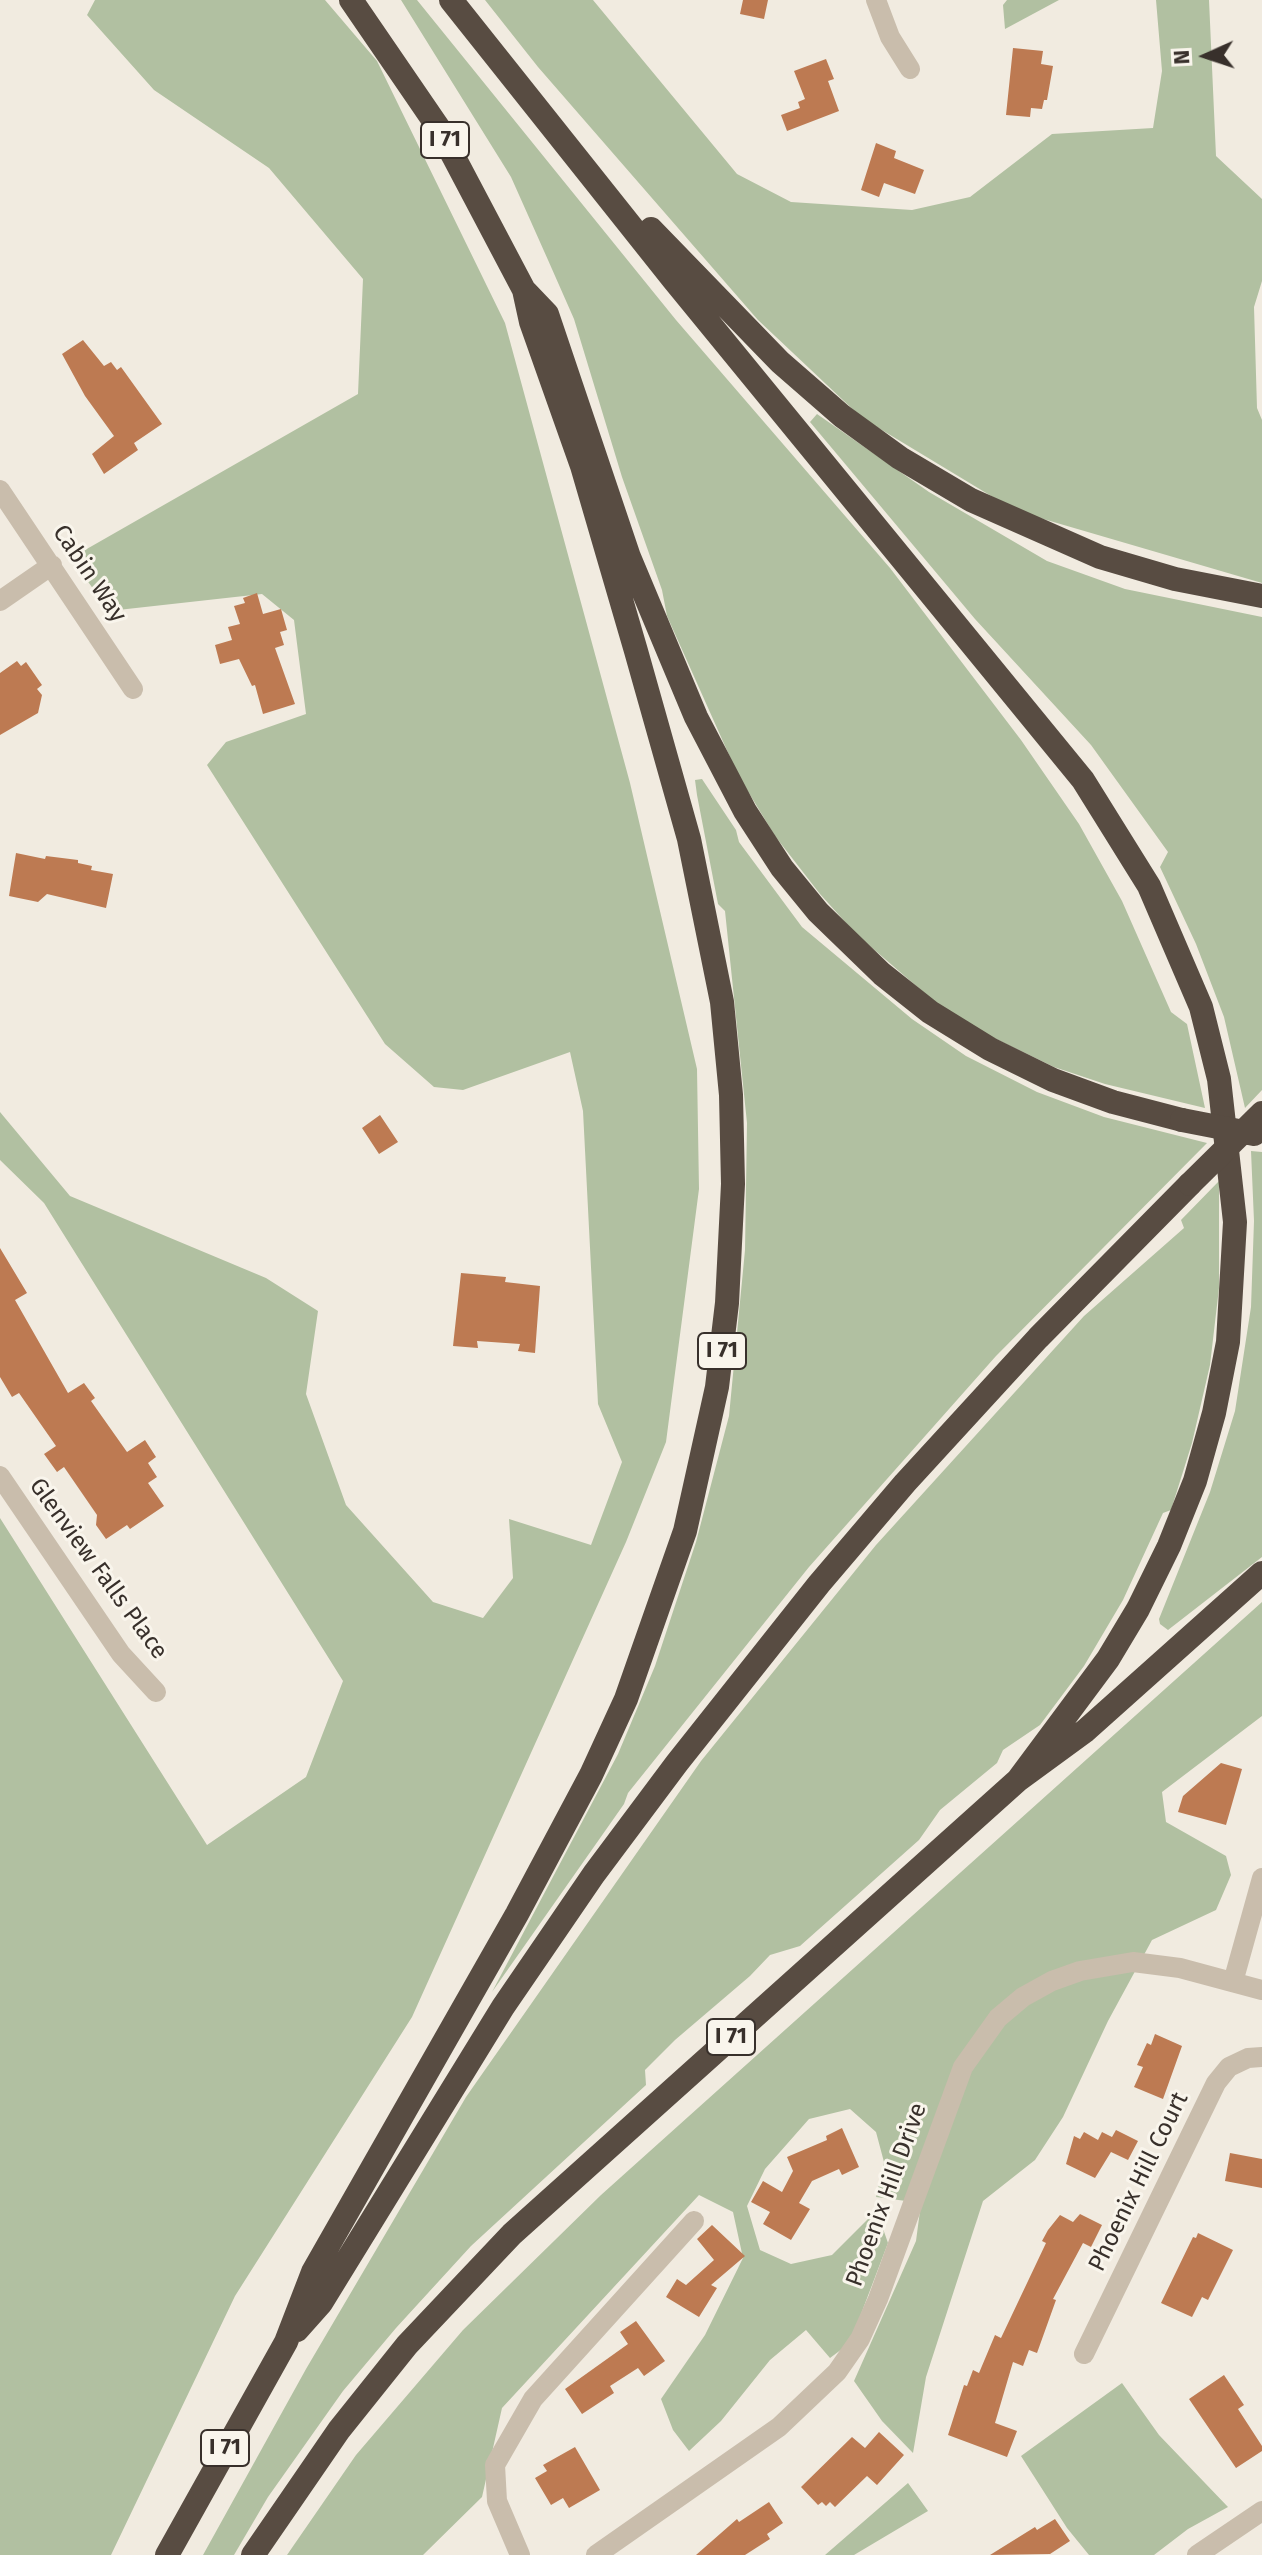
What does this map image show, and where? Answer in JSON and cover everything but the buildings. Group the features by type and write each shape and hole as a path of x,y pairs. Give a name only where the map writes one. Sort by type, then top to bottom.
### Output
{"highway":[{"name":"I 71","path":"167,2555 286,2342 313,2272 517,1914 591,1775 626,1699 685,1531 714,1402 726,1317 733,1184 731,1095 722,1002 706,909 615,580 559,395 531,322 524,290 438,127 351,0"},
{"name":"I 71","path":"253,2555 339,2430 407,2345 472,2274 581,2171 1018,1780 1108,1659 1138,1609 1169,1546 1195,1481 1214,1413 1228,1342 1235,1222 1219,1079 1201,1007 1149,886 1083,780 451,0"},
{"path":"563,139 780,362 842,416 900,458 971,500 1088,552 1175,579 1262,596"},
{"path":"524,290 547,314 629,557 696,717 745,811 782,868 818,912 882,974 966,1034 1053,1080 1113,1102 1262,1136"},
{"path":"286,2342 321,2303 503,2007 594,1874 677,1763 819,1584 916,1471 1038,1338 1262,1113"},
{"path":"1018,1780 1085,1731 1262,1573"}],"street":[{"path":"876,0 890,37 910,69"},
{"name":"Cabin Way","path":"0,490 133,689"},
{"path":"0,601 52,565"},
{"name":"Glenview Falls Place","path":"0,1476 121,1654 156,1692"},
{"path":"1233,1982 1262,1878"},
{"name":"Phoenix Hill Drive","path":"596,2555 779,2427 837,2372 860,2339 878,2299 963,2067 998,2018 1023,1997 1052,1981 1080,1971 1133,1962 1180,1968 1262,1990"},
{"name":"Phoenix Hill Court","path":"1084,2354 1216,2083 1229,2067 1248,2058 1262,2057"},
{"path":"520,2555 497,2501 495,2465 533,2399 694,2221"},
{"path":"1197,2555 1262,2511"}],"green space":[{"path":"95,0 325,0 377,61 505,323 630,783 697,1069 699,1189 666,1442 626,1542 412,2017 235,2296 111,2555 0,2555 0,1518 207,1845 306,1777 343,1681 44,1203 0,1160 0,1112 70,1196 266,1278 318,1311 306,1394 346,1505 433,1602 483,1618 513,1578 509,1519 591,1545 622,1462 598,1404 583,1111 570,1052 463,1090 434,1087 385,1044 207,765 226,742 306,714 294,620 262,594 109,611 71,558 358,394 363,279 269,168 154,90 87,15"},
{"path":"401,0 417,0 676,320 890,568 1021,740 1079,824 1122,901 1171,1012 1187,1024 1205,1108 1105,1084 1054,1067 992,1037 936,1003 856,934 775,836 738,775 667,616 662,590 622,477 574,319 511,177"},
{"path":"485,0 593,0 737,174 791,202 912,210 970,197 1052,134 1153,128 1162,71 1156,0 1209,0 1216,156 1262,199 1262,281 1254,307 1257,408 1262,420 1262,583 1016,511 862,418 758,320 538,67"},
{"path":"1007,0 1059,0 1005,29 1003,5"},
{"path":"817,414 929,492 1047,561 1125,589 1262,617 1262,1090 1245,1108 1224,1017 1196,944 1160,867 1168,852 1091,745 975,619 810,422"},
{"path":"702,779 736,830 739,842 802,927 912,1019 966,1056 1037,1092 1104,1117 1207,1143 996,1356 809,1567 628,1793 624,1804 492,1992 618,1754 655,1666 696,1542 729,1416 745,1250 747,1123 725,911 718,904 695,780"},
{"path":"1251,1151 1262,1152 1262,1557 1168,1630 1159,1619 1210,1492 1235,1411 1251,1307 1254,1221"},
{"path":"1219,1181 1219,1288 1210,1365 1192,1443 1171,1510 1163,1513 1123,1600 1084,1666 1040,1725 1003,1750 997,1763 940,1810 919,1840 800,1946 770,1955 645,2070 646,2085 471,2246 396,2328 343,2391 268,2497 234,2555 203,2555 306,2369 466,2097 701,1761 876,1545 1084,1316 1184,1228 1181,1220"},
{"path":"1262,1602 1262,1716 1162,1792 1166,1822 1226,1856 1231,1875 1216,1910 1152,1940 1108,2021 1063,2117 1035,2160 983,2201 926,2377 913,2453 882,2421 854,2381 916,2241 921,2203 876,2197 884,2162 876,2132 850,2109 809,2119 765,2169 747,2206 760,2250 791,2264 832,2255 868,2219 881,2223 888,2243 850,2343 830,2358 806,2330 770,2360 721,2421 689,2451 673,2430 661,2399 705,2335 743,2258 733,2212 699,2195 502,2408 482,2497 423,2555 287,2555 356,2455 463,2330 601,2195"},
{"path":"1122,2383 1159,2435 1228,2507 1188,2529 1154,2555 1089,2555 1067,2528 1021,2456"},
{"path":"908,2483 928,2511 854,2555 825,2555"}]}
